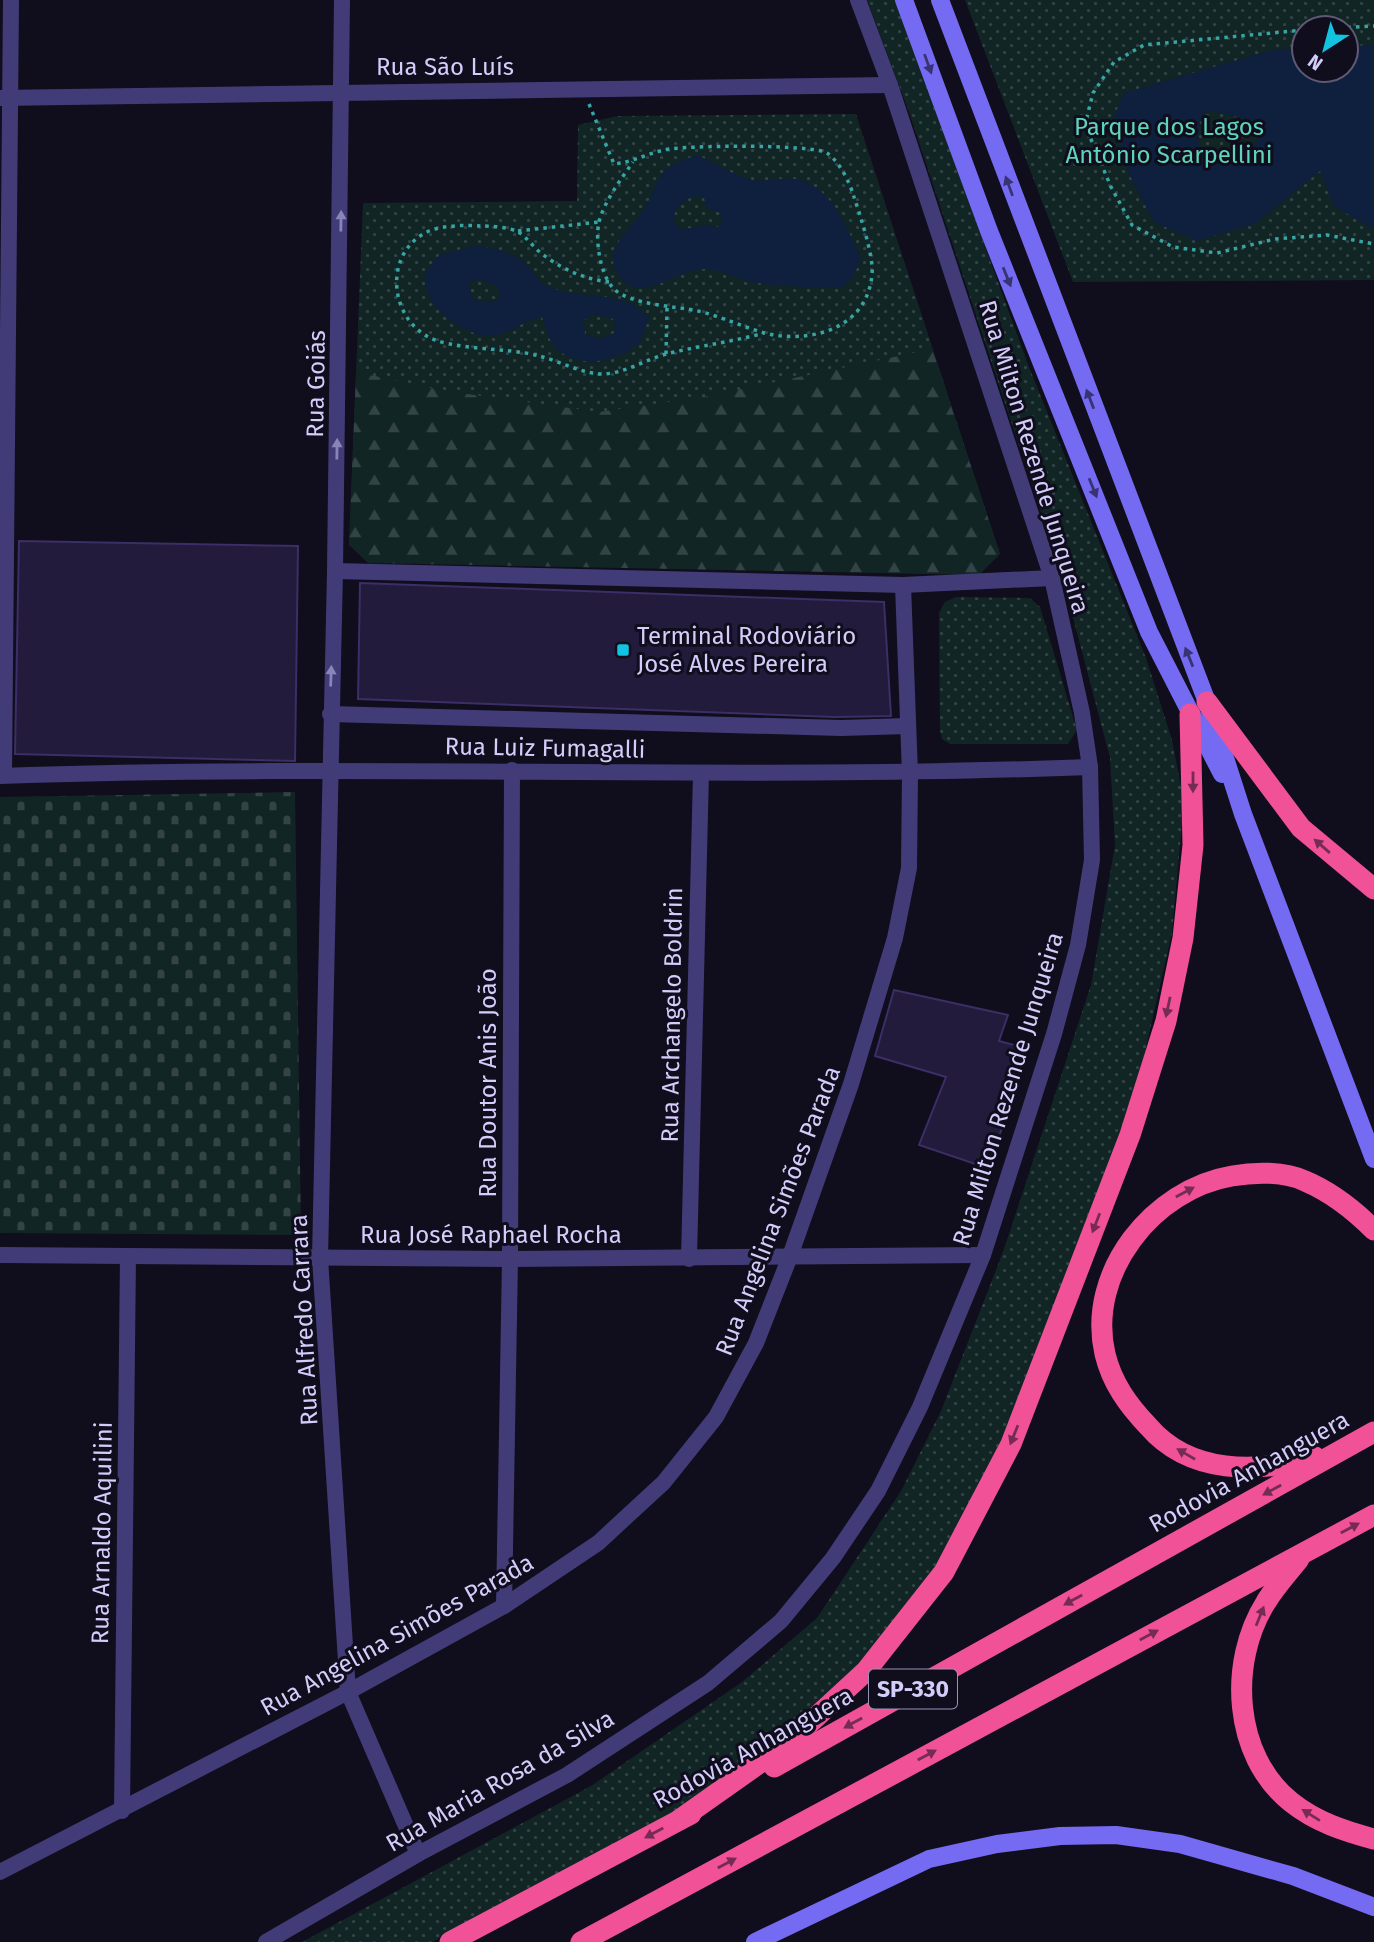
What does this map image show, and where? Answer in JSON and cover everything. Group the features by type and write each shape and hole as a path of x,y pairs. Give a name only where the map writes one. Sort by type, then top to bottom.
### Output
{"highway":[{"path":"1199,708 1301,828 1374,889"},
{"path":"679,1820 788,1743 866,1671 944,1572 1011,1444 1130,1135 1166,1021 1183,938 1193,845 1199,708"},
{"path":"1347,1448 1288,1464 1242,1469 1198,1461 1158,1438 1122,1398 1105,1354 1103,1311 1115,1266 1136,1233 1179,1194 1214,1179 1256,1172 1303,1180 1354,1211 1374,1230"},
{"name":"Rodovia Anhanguera","path":"450,1942 679,1820 1374,1432"},
{"name":"SP-330","path":"581,1942 1374,1515"},
{"path":"1305,1551 1265,1603 1245,1653 1241,1711 1257,1763 1290,1802 1331,1828 1374,1839"}],"main road":[{"path":"904,0 994,244 1149,632 1199,708"},
{"path":"940,0 1199,708 1243,814 1374,1159"},
{"path":"755,1942 929,1859 997,1844 1060,1836 1116,1835 1180,1844 1293,1875 1374,1907"}],"street":[{"path":"2,775 5,98 10,0"},
{"name":"Rua Goiás","path":"329,769 335,571 343,91 342,0"},
{"name":"Rua Milton Rezende Junqueira","path":"780,1621 833,1558 878,1491 920,1408 983,1255 1049,1047 1078,945 1092,860 1090,767 1082,713 1052,578 890,85 858,0"},
{"name":"Rua São Luís","path":"5,98 890,85"},
{"path":"335,571 903,584 1052,578"},
{"name":"Rua Angelina Simões Parada","path":"0,1872 348,1692 504,1606 598,1542 664,1482 693,1448 736,1382 789,1259 850,1084 895,938 909,868 910,774 903,584"},
{"path":"330,714 841,728 908,726"},
{"name":"Rua Luiz Fumagalli","path":"2,775 329,769 910,774 1090,767"},
{"name":"Rua Alfredo Carrara","path":"329,769 320,1258 348,1692 418,1854"},
{"name":"Rua Doutor Anis João","path":"504,1606 510,1259 512,770"},
{"name":"Rua Archangelo Boldrin","path":"689,1259 701,772"},
{"name":"Rua José Raphael Rocha","path":"0,1255 789,1259 983,1255"},
{"name":"Rua Arnaldo Aquilini","path":"122,1811 128,1256"},
{"name":"Rua Maria Rosa da Silva","path":"266,1942 418,1854 567,1775 708,1683 780,1621"}],"path":[{"path":"1290,31 1144,45 1114,62 1093,93 1085,125 1111,187 1132,225 1173,247 1217,253 1275,239 1327,235 1374,244"},
{"path":"583,89 614,164 633,162 664,150 691,147 805,147 826,152 842,170 854,196 873,273 867,296 856,315 836,330 810,337 766,332 695,310 667,308 614,290 608,282 600,251 599,222 633,162"},
{"path":"599,222 516,231 483,225 430,231 412,243 401,257 395,279 397,298 425,336 449,343 521,352 604,374 626,370 666,354 766,332"},
{"path":"516,231 542,254 563,267 587,280 608,282"},
{"path":"666,354 667,308"}],"green space":[{"path":"867,0 895,0 1029,367 1146,658 1172,740 1184,802 1172,933 1137,1087 1004,1440 934,1570 862,1665 778,1741 682,1812 432,1942 302,1942 591,1786 742,1682 817,1618 901,1491 941,1411 1003,1252 1091,985 1115,845 1110,758 1062,576 909,112"},
{"name":"Parque dos Lagos Antônio Scarpellini","path":"965,0 1374,0 1374,280 1073,282"},
{"path":"856,114 1000,554 349,545 363,203 577,201 578,125 617,116"},
{"path":"932,349 1000,554 979,575 368,563 349,545 356,372 445,391 599,412 703,397"},
{"path":"956,597 1030,598 1040,607 1077,730 1068,744 950,744 942,739 939,613 945,602"},
{"path":"295,792 301,1235 0,1233 0,797"}],"water":[{"path":"1374,45 1374,229 1335,207 1320,171 1256,223 1197,241 1154,222 1129,174 1113,118 1124,93 1272,50 1290,49 1290,84 1360,84 1360,46","holes":["1210,111 1248,119 1258,137 1256,145 1213,165 1203,154 1198,142 1202,114"]},
{"path":"698,155 752,180 795,179 819,190 837,210 861,259 853,277 842,288 774,285 752,282 706,269 695,270 646,287 635,287 624,282 613,263 615,249 647,205 664,172","holes":["693,197 704,198 707,209 720,212 722,224 718,227 704,225 681,230 674,222 677,208"]},
{"path":"474,246 494,249 513,255 525,263 547,286 560,291 627,302 639,308 649,318 640,343 612,358 590,361 569,357 559,351 550,340 542,317 498,335 481,335 470,331 438,309 426,289 426,275 439,255","holes":["481,279 497,287 500,294 498,300 481,302 472,298 469,282","593,314 613,319 616,325 614,333 601,339 585,334 583,321"]}],"building":[{"path":"19,541 298,546 295,761 15,754"},
{"name":"Terminal Rodoviário José Alves Pereira","path":"360,583 884,602 891,716 834,717 358,699"},
{"path":"894,990 1008,1015 999,1041 1018,1046 1005,1092 1015,1094 987,1168 919,1145 946,1077 875,1056"}],"place":[{"name":"Terminal Rodoviário José Alves Pereira","path":"623,650"}]}
